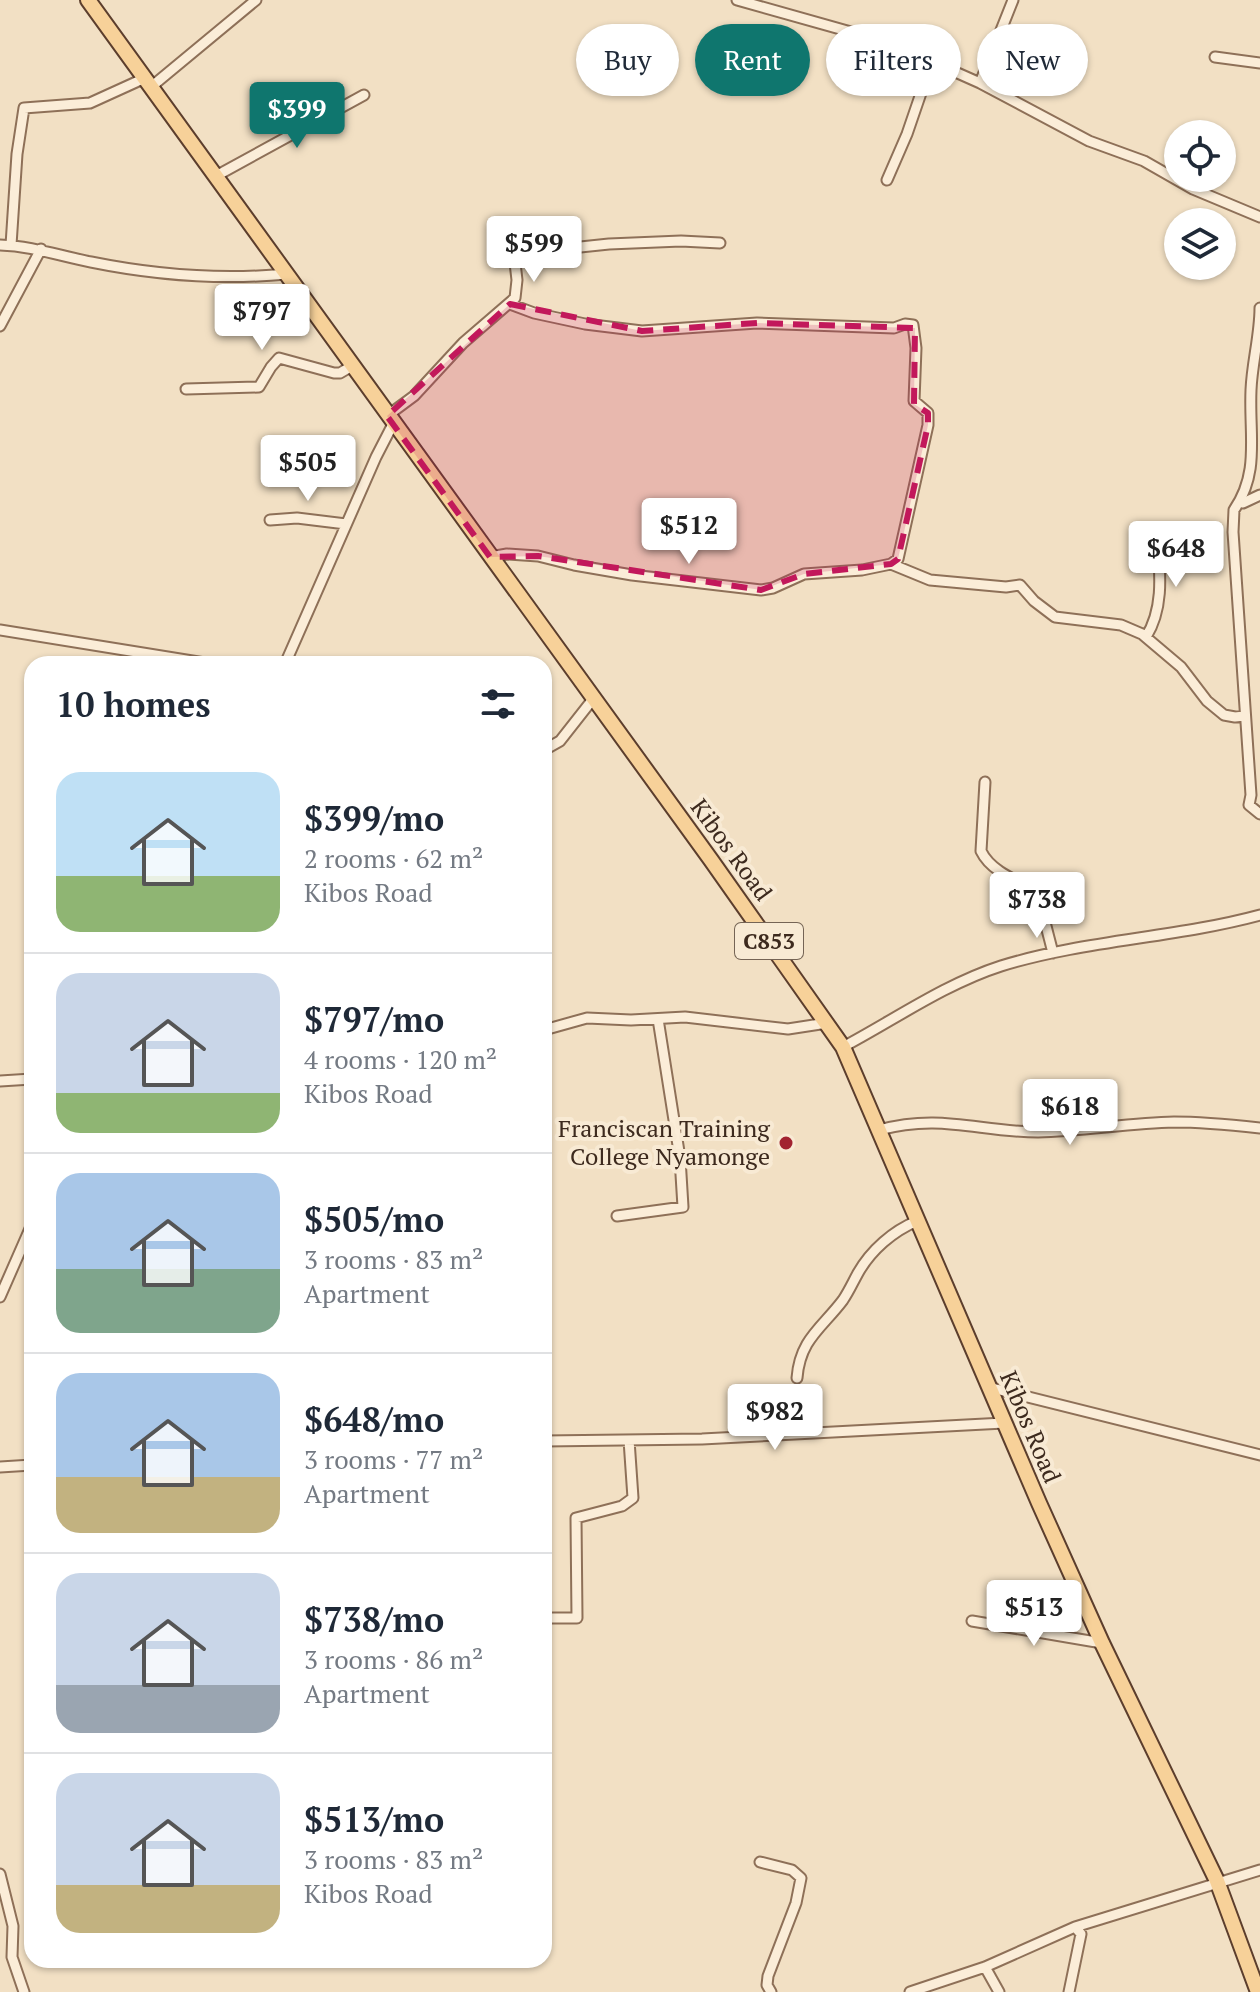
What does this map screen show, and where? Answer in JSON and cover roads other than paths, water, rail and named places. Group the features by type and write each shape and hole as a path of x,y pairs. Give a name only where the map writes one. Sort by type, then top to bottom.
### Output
{"main road":[{"name":"Kibos Road","path":"88,0 843,1047 988,1387 1102,1643 1217,1881 1258,1992"}],"street":[{"path":"11,245 17,154 24,108 90,103 148,82 256,0"},
{"path":"737,0 826,25"},
{"path":"1003,24 1013,0"},
{"path":"1215,57 1260,63"},
{"path":"216,176 364,95"},
{"path":"887,180 920,96"},
{"path":"1004,96 1089,141 1144,161 1203,194 1260,217"},
{"path":"288,656 390,420 463,343 510,304 517,290 513,258 518,253 609,244 720,243"},
{"path":"0,245 41,249 89,262 163,274 287,274"},
{"path":"0,326 41,249"},
{"path":"510,304 534,313 594,326 642,331 757,323 894,328 913,325 916,348 914,401 928,413 928,425 898,559 891,564"},
{"path":"1260,308 1251,388 1254,468 1249,490 1234,510 1233,532 1244,675 1249,805 1260,814"},
{"path":"186,389 259,387 279,358 334,373 352,366"},
{"path":"1240,504 1260,495"},
{"path":"270,520 297,518 346,524"},
{"path":"1146,637 1156,618 1161,583 1157,530"},
{"path":"490,557 507,554 538,556 632,575 761,590 804,574 891,564 930,580 1006,587 1020,585 1055,617 1121,625 1146,637 1181,667 1207,701 1224,715 1244,716"},
{"path":"0,630 161,656"},
{"path":"552,746 560,741 593,699"},
{"path":"985,782 981,851 1006,876 1037,891 1053,953"},
{"path":"843,1047 974,976 999,967 1053,953 1260,915"},
{"path":"552,1028 587,1018 685,1017 741,1026 788,1029 827,1023"},
{"path":"617,1216 683,1207 680,1158 658,1019"},
{"path":"0,1081 24,1080"},
{"path":"879,1130 907,1122 935,1121 1039,1132 1172,1122 1260,1128"},
{"path":"797,1378 802,1349 840,1303 867,1258 897,1231 917,1221"},
{"path":"0,1297 24,1242"},
{"path":"988,1387 1260,1455"},
{"path":"552,1441 717,1439 1004,1423"},
{"path":"552,1618 577,1618 576,1518 622,1506 633,1498 629,1440"},
{"path":"0,1467 24,1466"},
{"path":"972,1621 1102,1643"},
{"path":"760,1862 792,1870 801,1878 796,1903 768,1976 767,1985 771,1992"},
{"path":"910,1992 985,1967 1075,1927 1260,1870"},
{"path":"0,1874 13,1926 12,1957 24,1992"},
{"path":"1069,1992 1081,1934 1075,1927"},
{"path":"985,1967 999,1992"}],"place":[{"name":"Franciscan Training College Nyamonge","path":"786,1143"}]}
